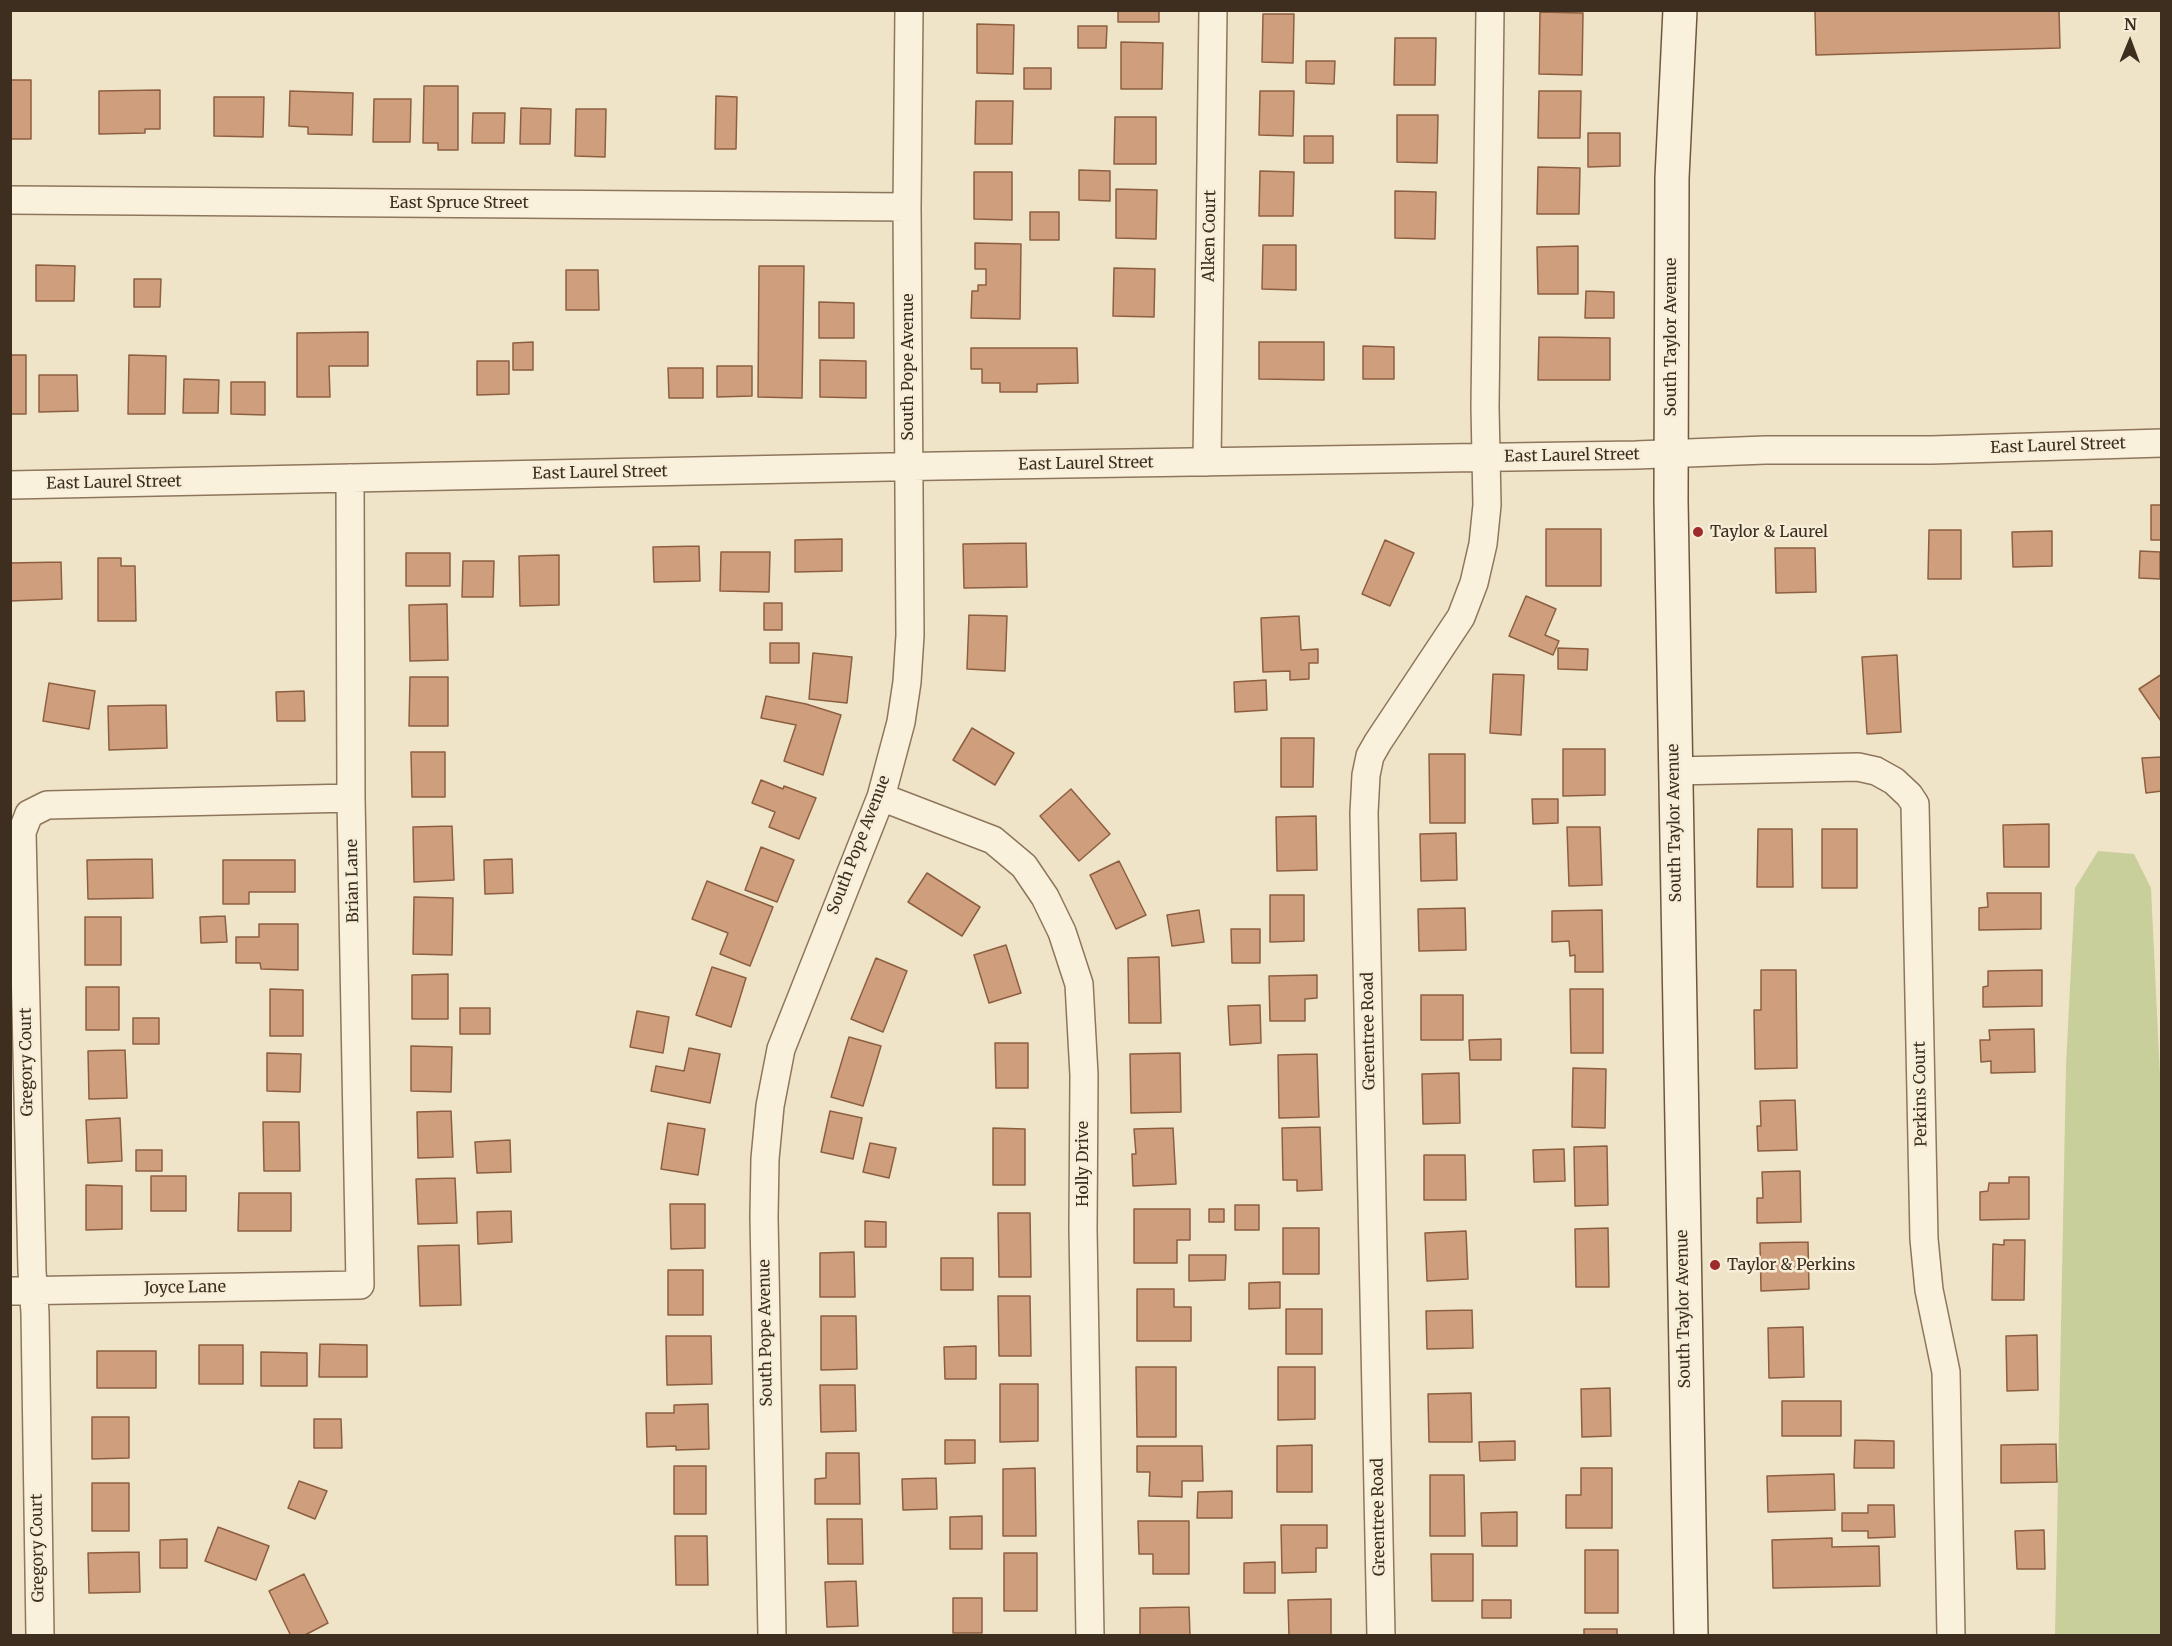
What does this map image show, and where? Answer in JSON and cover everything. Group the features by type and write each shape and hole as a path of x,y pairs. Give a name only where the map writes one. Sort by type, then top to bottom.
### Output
{"street":[{"name":"South Pope Avenue","path":"772,1635 764,1217 765,1159 770,1106 781,1049 880,797 901,722 907,682 910,635 907,207 909,10"},
{"name":"Alken Court","path":"1207,462 1213,10"},
{"path":"1487,458 1485,407 1490,10"},
{"name":"South Taylor Avenue","path":"1680,10 1672,178 1671,453 1674,771 1691,1635"},
{"name":"East Spruce Street","path":"10,201 907,207"},
{"name":"East Laurel Street","path":"10,485 1487,458 1766,450 1932,450 2162,443"},
{"name":"Greentree Road","path":"1381,1635 1365,775 1370,756 1461,617 1474,583 1483,544 1487,458"},
{"name":"Brian Lane","path":"350,478 351,798 360,1285"},
{"name":"Perkins Court","path":"1674,771 1858,767 1876,771 1894,782 1919,789 1915,804 1924,1239 1929,1290 1946,1372 1951,1635"},
{"name":"Holly Drive","path":"880,797 993,840 1024,866 1045,897 1062,932 1079,984 1084,1075 1083,1229 1090,1635"},
{"name":"Gregory Court","path":"40,1635 22,1291 21,805 351,798"},
{"name":"Joyce Lane","path":"22,1291 360,1285"}],"green space":[{"path":"2098,851 2134,854 2151,888 2162,1118 2161,1635 2055,1635 2066,1065 2075,888"}],"building":[{"path":"1118,10 1159,10 1159,22 1118,22"},
{"path":"1815,10 2059,10 2060,48 1816,55"},
{"path":"1540,12 1583,13 1582,75 1539,74"},
{"path":"1263,14 1294,14 1293,63 1262,62"},
{"path":"977,24 1014,25 1013,74 977,73"},
{"path":"1078,26 1107,26 1106,48 1078,48"},
{"path":"1395,38 1436,38 1435,85 1394,85"},
{"path":"1121,42 1163,43 1162,89 1121,89"},
{"path":"1306,61 1335,61 1334,84 1306,83"},
{"path":"1024,68 1051,68 1051,89 1024,89"},
{"path":"10,80 31,80 31,139 10,139"},
{"path":"424,86 458,86 458,150 438,150 438,143 423,143"},
{"path":"160,90 160,129 145,129 145,133 99,134 99,91"},
{"path":"290,91 353,93 352,135 308,134 308,127 289,126"},
{"path":"1260,91 1294,91 1293,136 1259,135"},
{"path":"1539,91 1581,91 1580,138 1538,138"},
{"path":"716,96 737,97 736,149 715,149"},
{"path":"214,97 264,97 263,137 214,136"},
{"path":"374,99 411,99 410,142 373,142"},
{"path":"976,101 1013,101 1012,144 975,144"},
{"path":"521,108 551,109 550,144 520,144"},
{"path":"576,109 606,109 605,157 575,156"},
{"path":"473,113 505,113 504,143 472,143"},
{"path":"1397,115 1438,115 1437,163 1397,162"},
{"path":"1115,117 1156,117 1156,164 1114,164"},
{"path":"1588,133 1620,133 1620,166 1588,167"},
{"path":"1304,136 1333,136 1333,163 1304,163"},
{"path":"1538,167 1580,168 1579,214 1537,214"},
{"path":"1079,170 1110,171 1110,201 1079,200"},
{"path":"1260,171 1294,172 1293,216 1259,216"},
{"path":"974,172 1012,172 1012,220 974,219"},
{"path":"1116,189 1157,190 1156,239 1116,238"},
{"path":"1395,191 1436,192 1435,239 1395,238"},
{"path":"1030,212 1059,212 1059,240 1030,240"},
{"path":"975,243 1021,244 1020,319 971,318 972,291 978,291 978,285 986,285 986,269 975,269"},
{"path":"1263,245 1296,245 1296,290 1262,289"},
{"path":"1578,246 1578,294 1538,294 1537,247"},
{"path":"36,265 75,266 74,301 36,301"},
{"path":"759,266 804,266 802,398 758,397"},
{"path":"1114,268 1155,269 1154,317 1113,316"},
{"path":"566,270 598,270 599,310 566,310"},
{"path":"134,279 161,279 160,307 134,307"},
{"path":"1586,291 1614,292 1614,318 1585,318"},
{"path":"819,302 854,303 854,338 819,338"},
{"path":"368,332 368,366 329,366 330,397 297,397 297,333"},
{"path":"1539,337 1610,338 1610,380 1538,380"},
{"path":"533,342 533,370 513,370 513,343"},
{"path":"1259,342 1324,342 1324,380 1259,379"},
{"path":"1363,346 1394,347 1394,379 1363,379"},
{"path":"971,348 1077,348 1078,383 1037,384 1037,392 1000,392 1000,383 982,383 982,369 971,369"},
{"path":"10,355 26,355 26,414 10,414"},
{"path":"129,355 166,356 165,414 128,414"},
{"path":"820,360 866,361 866,398 820,397"},
{"path":"477,361 509,361 509,394 477,395"},
{"path":"717,366 752,366 752,396 717,397"},
{"path":"668,368 703,368 703,398 669,398"},
{"path":"39,375 77,375 78,411 39,412"},
{"path":"184,379 219,380 218,413 183,413"},
{"path":"231,382 265,382 265,415 231,414"},
{"path":"2151,505 2162,505 2162,540 2151,540"},
{"path":"1546,529 1601,529 1601,586 1546,586"},
{"path":"1929,530 1961,530 1961,579 1928,579"},
{"path":"2052,531 2052,566 2013,567 2012,532"},
{"path":"842,539 842,571 795,572 795,540"},
{"path":"1385,540 1414,553 1390,606 1362,594"},
{"path":"1026,543 1027,587 964,588 963,544"},
{"path":"699,546 700,581 654,582 653,547"},
{"path":"1775,548 1815,548 1816,592 1776,593"},
{"path":"2140,551 2160,552 2160,579 2139,578"},
{"path":"721,552 770,552 769,592 720,591"},
{"path":"406,553 450,553 450,586 406,586"},
{"path":"559,555 559,605 520,606 519,556"},
{"path":"98,558 121,558 121,566 135,566 136,621 98,621"},
{"path":"463,561 494,561 493,597 462,597"},
{"path":"61,562 62,599 10,601 10,563"},
{"path":"1526,596 1556,609 1545,635 1559,641 1553,655 1509,636"},
{"path":"764,603 782,603 782,630 764,630"},
{"path":"447,604 448,660 410,661 409,605"},
{"path":"969,615 1007,616 1005,671 967,669"},
{"path":"1299,616 1301,650 1318,649 1318,663 1309,663 1309,679 1290,680 1290,671 1263,672 1261,618"},
{"path":"770,643 799,643 799,663 770,663"},
{"path":"1558,648 1588,649 1587,670 1558,669"},
{"path":"813,653 852,657 847,703 809,699"},
{"path":"1897,655 1901,732 1867,734 1862,657"},
{"path":"1493,674 1524,675 1521,735 1490,733"},
{"path":"2162,674 2162,720 2161,721 2139,689"},
{"path":"410,677 448,677 448,726 409,726"},
{"path":"1266,680 1267,710 1235,712 1234,682"},
{"path":"49,683 95,691 89,729 43,721"},
{"path":"304,691 305,721 277,721 276,692"},
{"path":"766,696 806,704 841,715 823,775 784,761 796,725 761,718"},
{"path":"166,705 167,748 109,750 108,706"},
{"path":"972,728 1014,753 995,785 953,760"},
{"path":"1281,738 1314,738 1313,787 1281,787"},
{"path":"1563,749 1605,749 1605,795 1563,796"},
{"path":"411,752 445,752 445,797 412,797"},
{"path":"1429,754 1465,754 1465,823 1430,823"},
{"path":"2162,757 2162,791 2146,793 2142,758"},
{"path":"761,780 816,798 799,839 769,827 775,812 752,803"},
{"path":"1071,789 1110,834 1079,861 1040,816"},
{"path":"1532,799 1558,799 1558,823 1533,824"},
{"path":"1316,816 1317,870 1277,871 1276,817"},
{"path":"2049,824 2049,867 2004,867 2003,825"},
{"path":"452,826 454,880 414,882 413,827"},
{"path":"1567,827 1600,827 1602,885 1569,886"},
{"path":"1758,829 1792,829 1793,887 1757,887"},
{"path":"1822,829 1857,829 1857,888 1822,888"},
{"path":"1456,833 1457,880 1421,881 1420,834"},
{"path":"761,847 794,860 777,902 745,890"},
{"path":"152,859 153,898 88,899 87,860"},
{"path":"512,859 513,893 485,894 484,860"},
{"path":"223,860 295,860 295,892 249,892 249,904 223,904"},
{"path":"1119,861 1146,915 1116,929 1090,875"},
{"path":"927,873 980,907 962,936 908,902"},
{"path":"707,881 773,907 750,966 720,954 728,933 692,919"},
{"path":"1987,893 2041,893 2041,929 1979,930 1979,908 1988,907"},
{"path":"1270,895 1304,895 1304,941 1270,942"},
{"path":"414,897 453,898 452,955 413,954"},
{"path":"1465,908 1466,950 1419,951 1418,909"},
{"path":"1199,910 1204,942 1172,946 1167,915"},
{"path":"1602,910 1603,972 1575,972 1575,955 1570,956 1569,941 1552,942 1552,911"},
{"path":"225,916 227,942 201,943 200,917"},
{"path":"85,917 121,917 121,965 85,965"},
{"path":"259,924 298,924 298,970 261,969 260,963 236,963 236,937 259,937"},
{"path":"1231,929 1260,929 1260,963 1232,963"},
{"path":"1006,945 1021,993 989,1003 974,955"},
{"path":"1159,957 1161,1023 1129,1023 1128,958"},
{"path":"876,958 907,971 883,1032 851,1019"},
{"path":"712,967 746,978 731,1027 696,1015"},
{"path":"1761,970 1796,970 1797,1068 1755,1069 1754,1010 1761,1010"},
{"path":"2042,970 2042,1006 1983,1007 1983,987 1988,986 1988,971"},
{"path":"448,974 448,1019 412,1019 412,975"},
{"path":"1317,975 1317,998 1305,999 1305,1021 1270,1021 1269,976"},
{"path":"86,987 119,987 119,1030 86,1030"},
{"path":"270,989 303,990 303,1036 270,1036"},
{"path":"1570,989 1603,989 1603,1053 1571,1053"},
{"path":"1421,995 1463,995 1463,1040 1421,1040"},
{"path":"1260,1005 1261,1043 1230,1045 1228,1006"},
{"path":"460,1008 490,1008 490,1034 460,1034"},
{"path":"637,1011 669,1017 663,1053 630,1047"},
{"path":"133,1018 159,1018 159,1044 133,1044"},
{"path":"2034,1029 2035,1072 1991,1073 1991,1061 1981,1062 1980,1040 1990,1040 1989,1030"},
{"path":"849,1037 881,1046 863,1106 831,1097"},
{"path":"1501,1039 1501,1060 1470,1060 1469,1040"},
{"path":"995,1043 1028,1043 1028,1088 996,1088"},
{"path":"411,1046 452,1047 451,1092 411,1091"},
{"path":"689,1048 720,1054 710,1103 651,1091 656,1066 684,1071"},
{"path":"125,1050 127,1098 89,1099 88,1051"},
{"path":"267,1053 301,1054 300,1092 267,1091"},
{"path":"1180,1053 1181,1112 1131,1113 1130,1054"},
{"path":"1317,1054 1319,1117 1279,1118 1278,1055"},
{"path":"1573,1068 1606,1069 1605,1128 1572,1127"},
{"path":"1459,1073 1460,1123 1423,1124 1422,1074"},
{"path":"1795,1100 1797,1150 1758,1151 1757,1126 1761,1126 1760,1101"},
{"path":"451,1111 453,1157 418,1158 417,1112"},
{"path":"830,1111 862,1118 853,1159 821,1152"},
{"path":"120,1118 122,1161 88,1163 86,1120"},
{"path":"263,1122 299,1122 300,1171 264,1171"},
{"path":"668,1123 705,1129 698,1175 661,1169"},
{"path":"1320,1127 1322,1190 1297,1191 1297,1180 1283,1180 1282,1128"},
{"path":"993,1128 1025,1129 1025,1185 993,1185"},
{"path":"1173,1128 1176,1184 1133,1186 1132,1154 1136,1154 1134,1129"},
{"path":"510,1140 511,1172 477,1173 475,1142"},
{"path":"870,1143 896,1148 889,1178 863,1172"},
{"path":"1607,1146 1608,1205 1575,1206 1574,1147"},
{"path":"1564,1149 1565,1181 1534,1182 1533,1150"},
{"path":"136,1150 162,1150 162,1171 136,1171"},
{"path":"1424,1155 1465,1155 1466,1200 1424,1200"},
{"path":"1800,1171 1801,1222 1757,1223 1757,1198 1763,1198 1762,1172"},
{"path":"151,1176 186,1176 186,1211 151,1211"},
{"path":"2009,1177 2029,1177 2029,1219 1980,1220 1980,1192 1988,1191 1989,1183 2009,1183"},
{"path":"455,1178 457,1223 418,1224 416,1179"},
{"path":"86,1185 122,1186 122,1229 86,1230"},
{"path":"239,1193 291,1193 291,1231 238,1231"},
{"path":"670,1204 705,1204 705,1248 671,1249"},
{"path":"1235,1205 1259,1205 1259,1230 1235,1230"},
{"path":"1134,1209 1190,1209 1190,1240 1177,1240 1177,1263 1134,1263"},
{"path":"1209,1209 1224,1209 1224,1222 1209,1222"},
{"path":"511,1211 512,1242 478,1244 477,1212"},
{"path":"998,1213 1030,1213 1031,1277 999,1277"},
{"path":"865,1221 886,1222 886,1247 865,1247"},
{"path":"1283,1228 1319,1228 1319,1274 1283,1274"},
{"path":"1608,1228 1609,1287 1576,1287 1575,1229"},
{"path":"1466,1231 1468,1279 1427,1281 1425,1233"},
{"path":"2004,1240 2025,1240 2024,1300 1992,1300 1993,1244 2004,1245"},
{"path":"1808,1242 1809,1289 1761,1291 1760,1243"},
{"path":"459,1245 461,1305 420,1306 418,1246"},
{"path":"854,1252 855,1297 820,1297 820,1253"},
{"path":"1189,1255 1226,1255 1225,1280 1189,1281"},
{"path":"941,1258 973,1258 973,1290 941,1290"},
{"path":"668,1270 703,1270 703,1315 668,1315"},
{"path":"1280,1282 1280,1308 1249,1309 1249,1283"},
{"path":"1137,1289 1174,1289 1174,1307 1191,1307 1191,1341 1137,1341"},
{"path":"998,1296 1030,1296 1031,1356 999,1356"},
{"path":"1286,1309 1322,1309 1322,1354 1286,1354"},
{"path":"1472,1310 1473,1348 1427,1349 1426,1311"},
{"path":"821,1316 856,1316 857,1369 821,1370"},
{"path":"1803,1327 1804,1377 1769,1378 1768,1328"},
{"path":"2037,1335 2038,1390 2007,1391 2006,1336"},
{"path":"666,1336 711,1336 712,1384 667,1385"},
{"path":"320,1344 367,1345 367,1377 319,1377"},
{"path":"199,1345 243,1345 243,1384 199,1384"},
{"path":"976,1346 976,1379 945,1379 944,1347"},
{"path":"97,1351 156,1351 156,1388 97,1388"},
{"path":"261,1352 307,1353 307,1386 261,1386"},
{"path":"1136,1367 1176,1367 1176,1437 1137,1437"},
{"path":"1278,1367 1315,1367 1315,1419 1278,1420"},
{"path":"1000,1384 1038,1384 1038,1441 1000,1442"},
{"path":"820,1385 855,1385 856,1431 821,1432"},
{"path":"1610,1388 1611,1436 1582,1437 1581,1389"},
{"path":"1471,1393 1472,1442 1429,1442 1428,1394"},
{"path":"1782,1401 1841,1401 1841,1436 1782,1436"},
{"path":"708,1404 709,1449 676,1450 676,1446 647,1447 646,1413 674,1413 674,1405"},
{"path":"92,1417 129,1417 129,1458 92,1459"},
{"path":"314,1419 341,1419 342,1448 314,1448"},
{"path":"945,1440 975,1440 975,1463 945,1464"},
{"path":"1855,1440 1894,1441 1894,1468 1854,1468"},
{"path":"1515,1441 1515,1460 1480,1461 1479,1442"},
{"path":"2056,1444 2057,1482 2001,1483 2001,1445"},
{"path":"1312,1445 1312,1492 1277,1492 1277,1446"},
{"path":"1137,1446 1202,1446 1203,1481 1182,1481 1182,1497 1149,1496 1150,1472 1137,1472"},
{"path":"826,1453 859,1453 860,1504 815,1504 815,1479 826,1478"},
{"path":"674,1466 706,1466 706,1514 674,1514"},
{"path":"1035,1468 1036,1536 1003,1536 1003,1469"},
{"path":"1581,1468 1612,1468 1612,1528 1566,1528 1566,1495 1581,1495"},
{"path":"1834,1474 1835,1510 1768,1512 1767,1476"},
{"path":"1430,1475 1464,1475 1465,1536 1430,1536"},
{"path":"936,1478 937,1509 903,1510 902,1479"},
{"path":"299,1481 327,1491 315,1519 288,1508"},
{"path":"92,1483 129,1483 129,1531 92,1531"},
{"path":"1232,1491 1232,1518 1197,1518 1198,1492"},
{"path":"1868,1505 1894,1505 1895,1537 1868,1538 1868,1531 1842,1531 1842,1513 1868,1513"},
{"path":"1517,1512 1517,1546 1482,1546 1481,1513"},
{"path":"982,1516 982,1549 950,1549 950,1517"},
{"path":"827,1519 862,1519 863,1564 828,1564"},
{"path":"1138,1521 1189,1521 1189,1574 1153,1574 1153,1554 1139,1554"},
{"path":"1281,1525 1327,1525 1327,1548 1316,1548 1316,1572 1282,1573"},
{"path":"218,1527 269,1546 256,1580 205,1561"},
{"path":"2044,1530 2045,1569 2017,1569 2015,1531"},
{"path":"675,1536 707,1536 708,1585 676,1585"},
{"path":"1832,1538 1832,1547 1879,1546 1880,1586 1773,1588 1772,1540"},
{"path":"187,1539 187,1568 160,1568 160,1540"},
{"path":"1585,1550 1618,1550 1618,1613 1585,1613"},
{"path":"139,1552 140,1592 89,1593 88,1553"},
{"path":"1004,1553 1037,1553 1037,1611 1004,1611"},
{"path":"1431,1554 1473,1554 1473,1601 1432,1601"},
{"path":"1275,1562 1275,1593 1244,1593 1244,1563"},
{"path":"304,1574 328,1623 303,1636 291,1636 269,1591"},
{"path":"856,1581 858,1626 827,1627 825,1582"},
{"path":"953,1598 982,1598 982,1633 953,1633"},
{"path":"1331,1599 1331,1636 1289,1636 1288,1600"},
{"path":"1482,1600 1511,1600 1511,1618 1482,1618"},
{"path":"1189,1607 1190,1636 1140,1636 1140,1608"},
{"path":"1584,1629 1617,1629 1617,1636 1584,1636"}],"place":[{"name":"Taylor & Laurel","path":"1698,532"},
{"name":"Taylor & Perkins","path":"1715,1265"}]}
